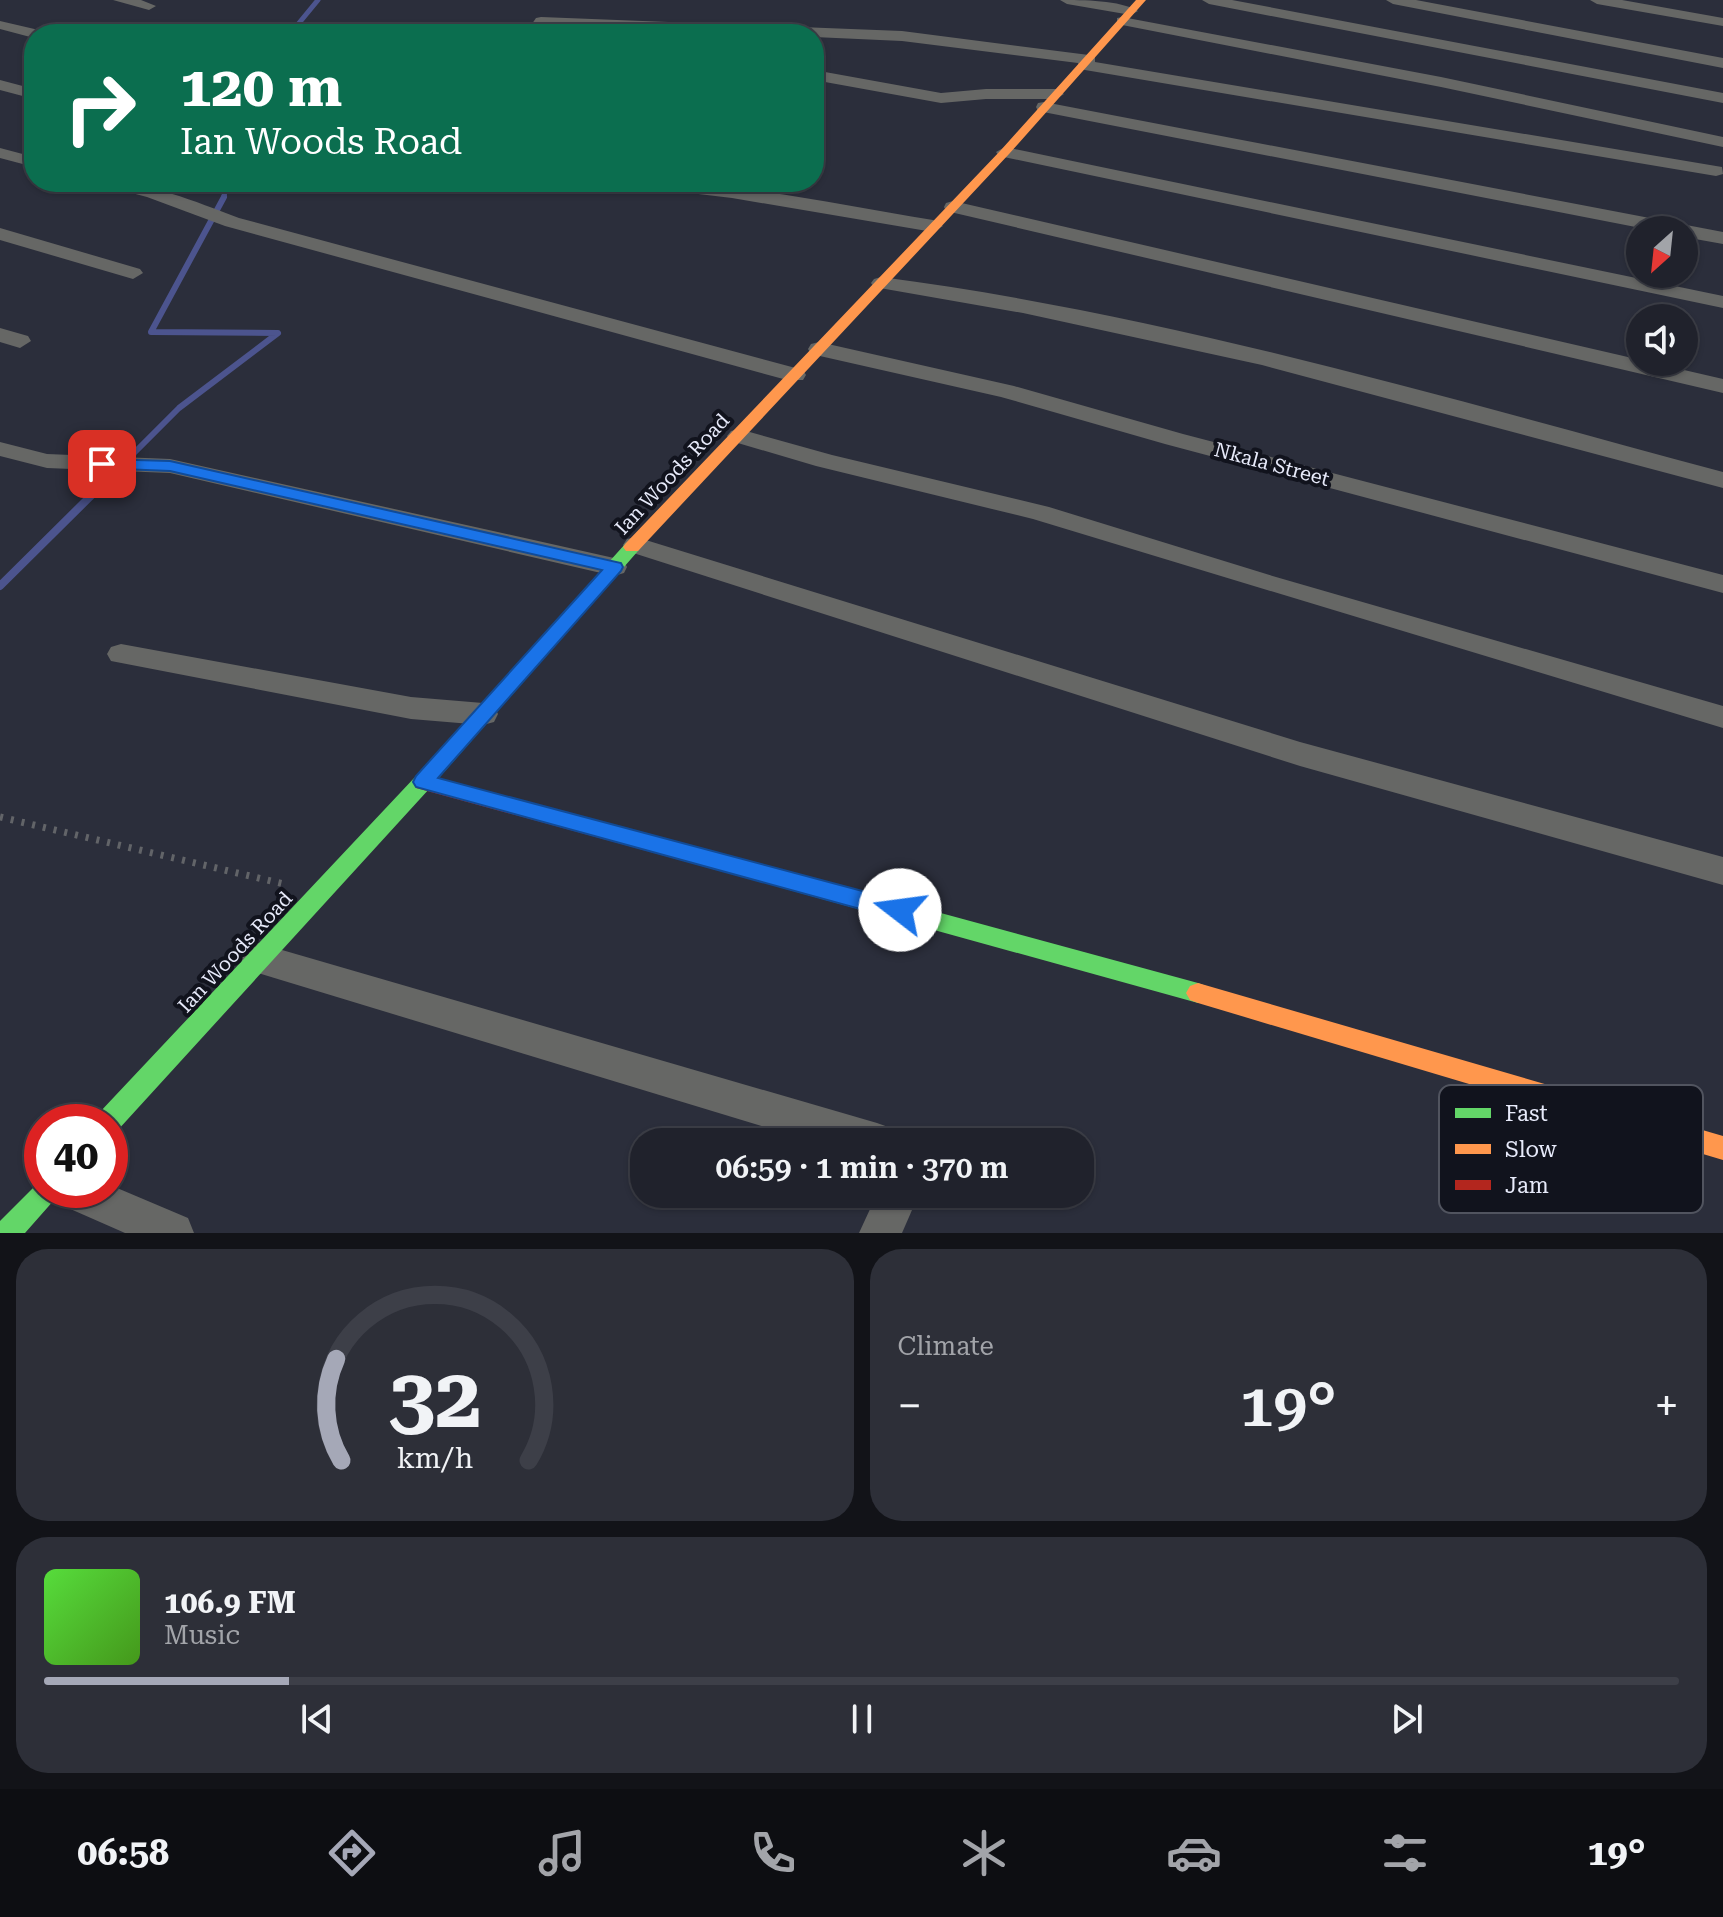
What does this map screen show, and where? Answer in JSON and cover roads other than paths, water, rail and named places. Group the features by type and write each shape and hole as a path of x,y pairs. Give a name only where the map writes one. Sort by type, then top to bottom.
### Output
{"street":[{"path":"120,0 149,6"},
{"path":"539,24 552,0"},
{"path":"1067,0 1132,11 1441,82 1719,141"},
{"path":"1209,0 1723,98"},
{"path":"1393,0 1723,63"},
{"path":"1597,0 1723,22"},
{"name":"Ian Woods Road","path":"124,1104 423,782 614,567 1005,152 1132,11"},
{"path":"0,25 24,31"},
{"path":"824,34 902,36 1087,62 1716,171"},
{"path":"824,77 941,98 986,94 1050,101 1626,219"},
{"path":"0,85 24,91"},
{"path":"1723,120 1716,171 1723,189"},
{"path":"1005,152 1723,302"},
{"path":"0,153 24,159"},
{"path":"150,192 232,222 795,375"},
{"path":"732,192 933,226"},
{"path":"953,207 1723,386"},
{"path":"1698,233 1723,238"},
{"path":"0,234 133,273"},
{"path":"881,283 964,295 1185,341 1418,398 1723,480"},
{"name":"Nkala Street","path":"819,349 1006,391 1174,439 1723,584"},
{"path":"739,436 825,461 1040,513 1723,717"},
{"path":"0,449 47,461 170,466 614,567"},
{"path":"636,545 1300,754 1723,871"},
{"path":"121,654 411,708 483,714"},
{"path":"423,782 1078,958 1509,1085"},
{"path":"258,958 830,1128"},
{"path":"1703,1142 1723,1148"},
{"path":"7,1233 30,1208"},
{"path":"115,1208 173,1233"},
{"path":"880,1233 892,1208"}],"waterway":[{"path":"298,24 318,0"},
{"path":"223,199 225,192"},
{"path":"132,455 179,408 278,333 151,332 223,199"},
{"path":"0,586 132,455"}]}
